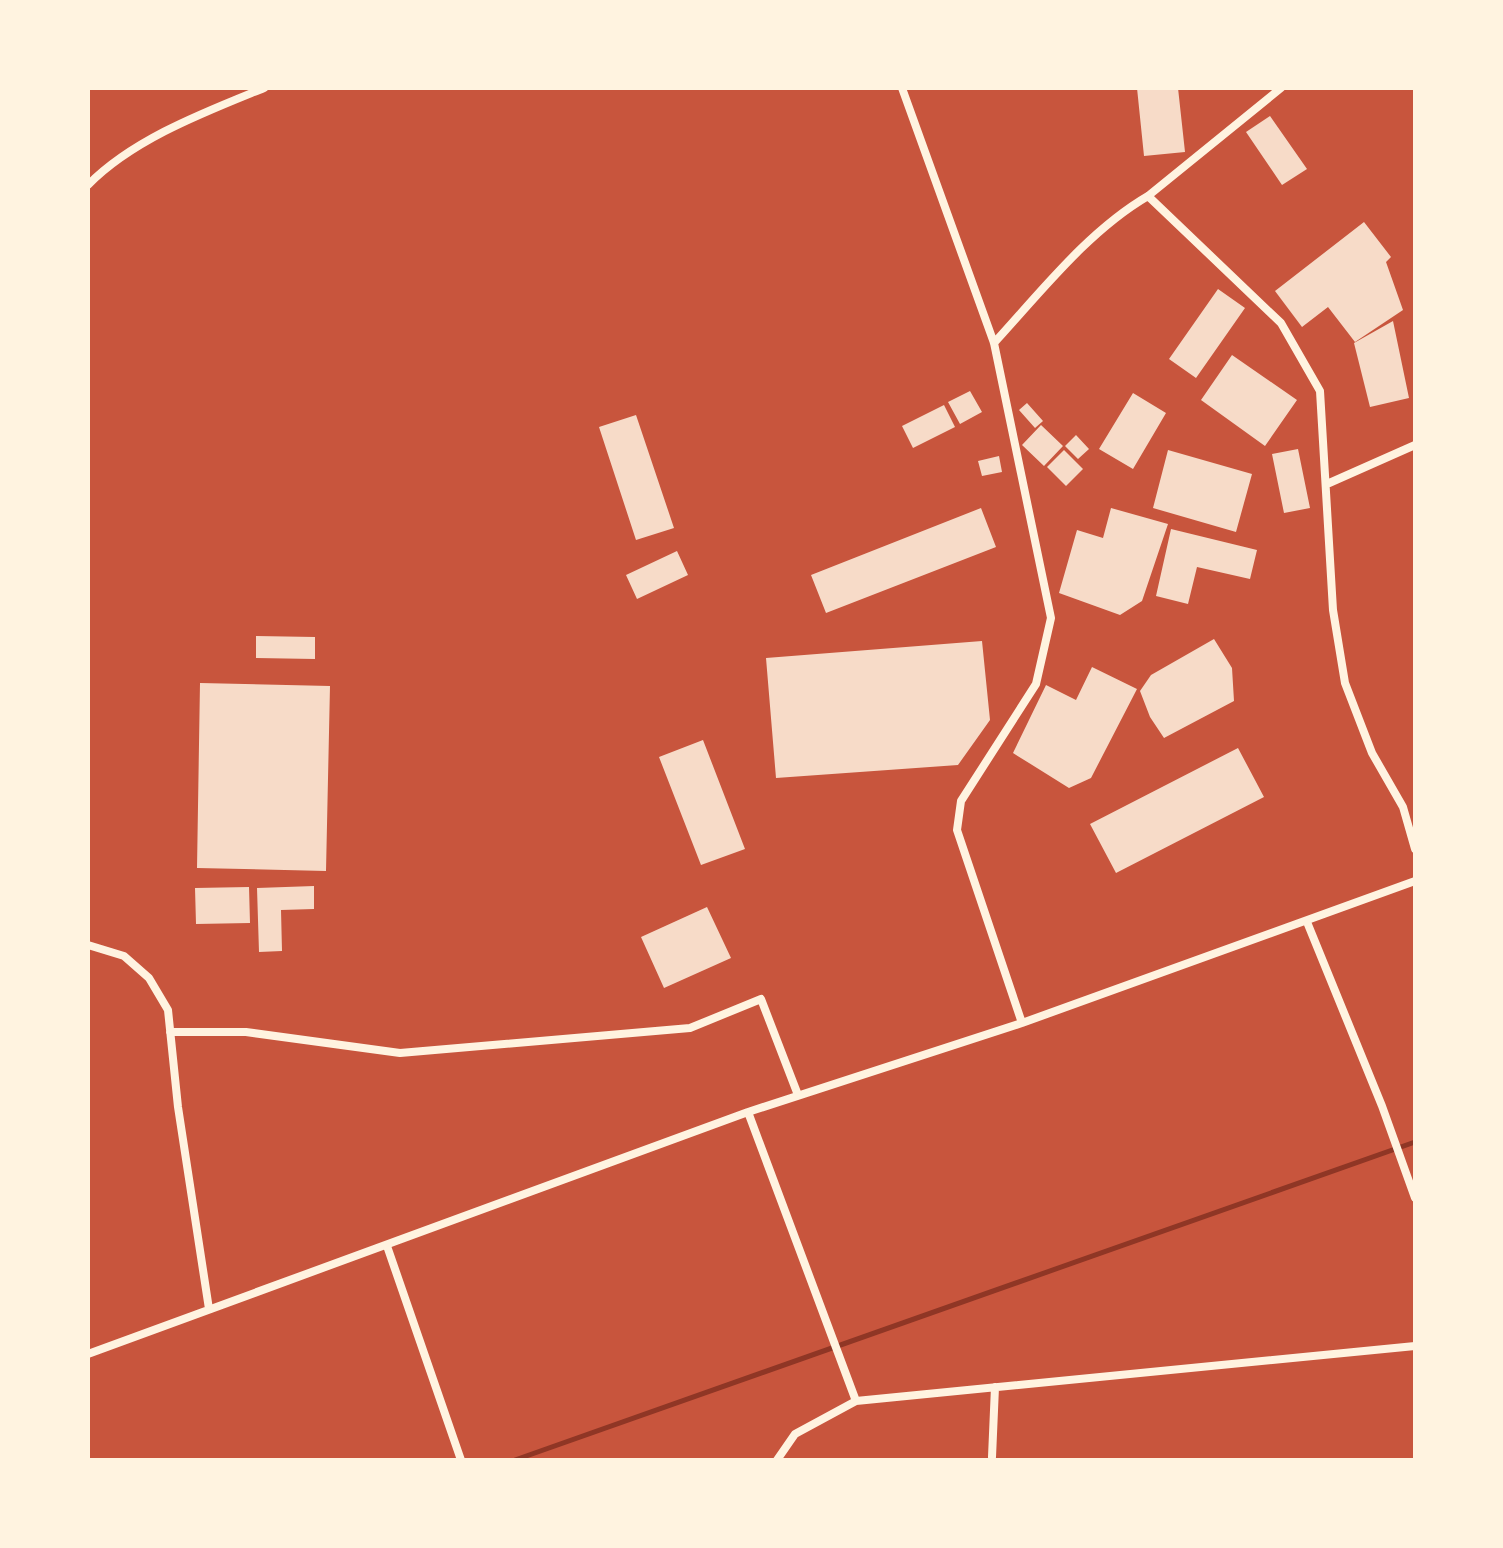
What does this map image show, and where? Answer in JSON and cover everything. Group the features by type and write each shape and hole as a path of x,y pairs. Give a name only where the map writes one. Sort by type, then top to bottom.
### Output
{"street":[{"path":"88,185 107,165 195,117 264,88"},
{"path":"902,88 994,343 1051,618 1036,684 961,801 957,830 1022,1023"},
{"path":"994,343 1088,244 1128,208 1148,196 1281,88"},
{"path":"1148,196 1281,323 1320,391 1333,610 1345,683 1372,753 1403,807 1415,849"},
{"path":"1327,484 1415,445"},
{"path":"88,1354 748,1112 1022,1023 1415,881"},
{"path":"1307,922 1382,1106 1415,1198"},
{"path":"88,945 124,956 149,978 168,1010 182,1137 209,1309"},
{"path":"170,1032 246,1032 400,1053 690,1028 761,999 798,1095"},
{"path":"748,1112 856,1401"},
{"path":"387,1246 461,1460"},
{"path":"777,1460 795,1434 856,1401 1415,1346"},
{"path":"992,1457 995,1387"}],"building":[{"path":"1137,88 1178,88 1185,152 1144,156"},
{"path":"1270,116 1307,169 1282,185 1246,132"},
{"path":"1364,222 1391,257 1386,262 1403,310 1355,342 1328,307 1302,327 1275,291"},
{"path":"1218,289 1245,308 1196,378 1169,359"},
{"path":"1393,321 1409,398 1370,407 1354,343"},
{"path":"1232,355 1297,400 1265,446 1201,400"},
{"path":"970,391 982,412 960,424 948,402"},
{"path":"1133,393 1166,413 1133,469 1099,449"},
{"path":"1027,403 1043,421 1035,428 1019,410"},
{"path":"944,405 955,427 913,448 902,426"},
{"path":"636,415 674,528 636,540 599,427"},
{"path":"1041,425 1063,446 1044,466 1022,445"},
{"path":"1076,435 1089,449 1078,459 1065,446"},
{"path":"1298,449 1310,508 1284,513 1272,454"},
{"path":"1064,450 1083,469 1066,486 1047,467"},
{"path":"1168,450 1252,474 1236,532 1153,508"},
{"path":"999,456 1002,472 982,476 978,461"},
{"path":"981,508 996,547 826,613 811,575"},
{"path":"1111,508 1168,524 1142,601 1120,615 1059,593 1077,530 1103,538"},
{"path":"1171,529 1257,550 1250,579 1197,567 1188,604 1156,596"},
{"path":"677,551 688,575 637,599 626,575"},
{"path":"256,636 315,637 315,659 256,658"},
{"path":"1214,639 1232,668 1234,701 1164,738 1150,717 1140,691 1151,675"},
{"path":"982,641 990,720 958,765 776,778 766,658"},
{"path":"1092,667 1137,689 1091,778 1069,788 1013,753 1046,685 1076,700"},
{"path":"200,683 330,686 326,871 197,868"},
{"path":"703,740 745,849 701,865 659,757"},
{"path":"1238,748 1264,797 1116,873 1090,824"},
{"path":"314,886 314,909 281,910 282,951 259,952 257,888"},
{"path":"249,887 250,923 196,924 195,888"},
{"path":"707,907 731,958 664,988 641,937"}],"waterway":[{"path":"515,1460 1415,1142"}]}
